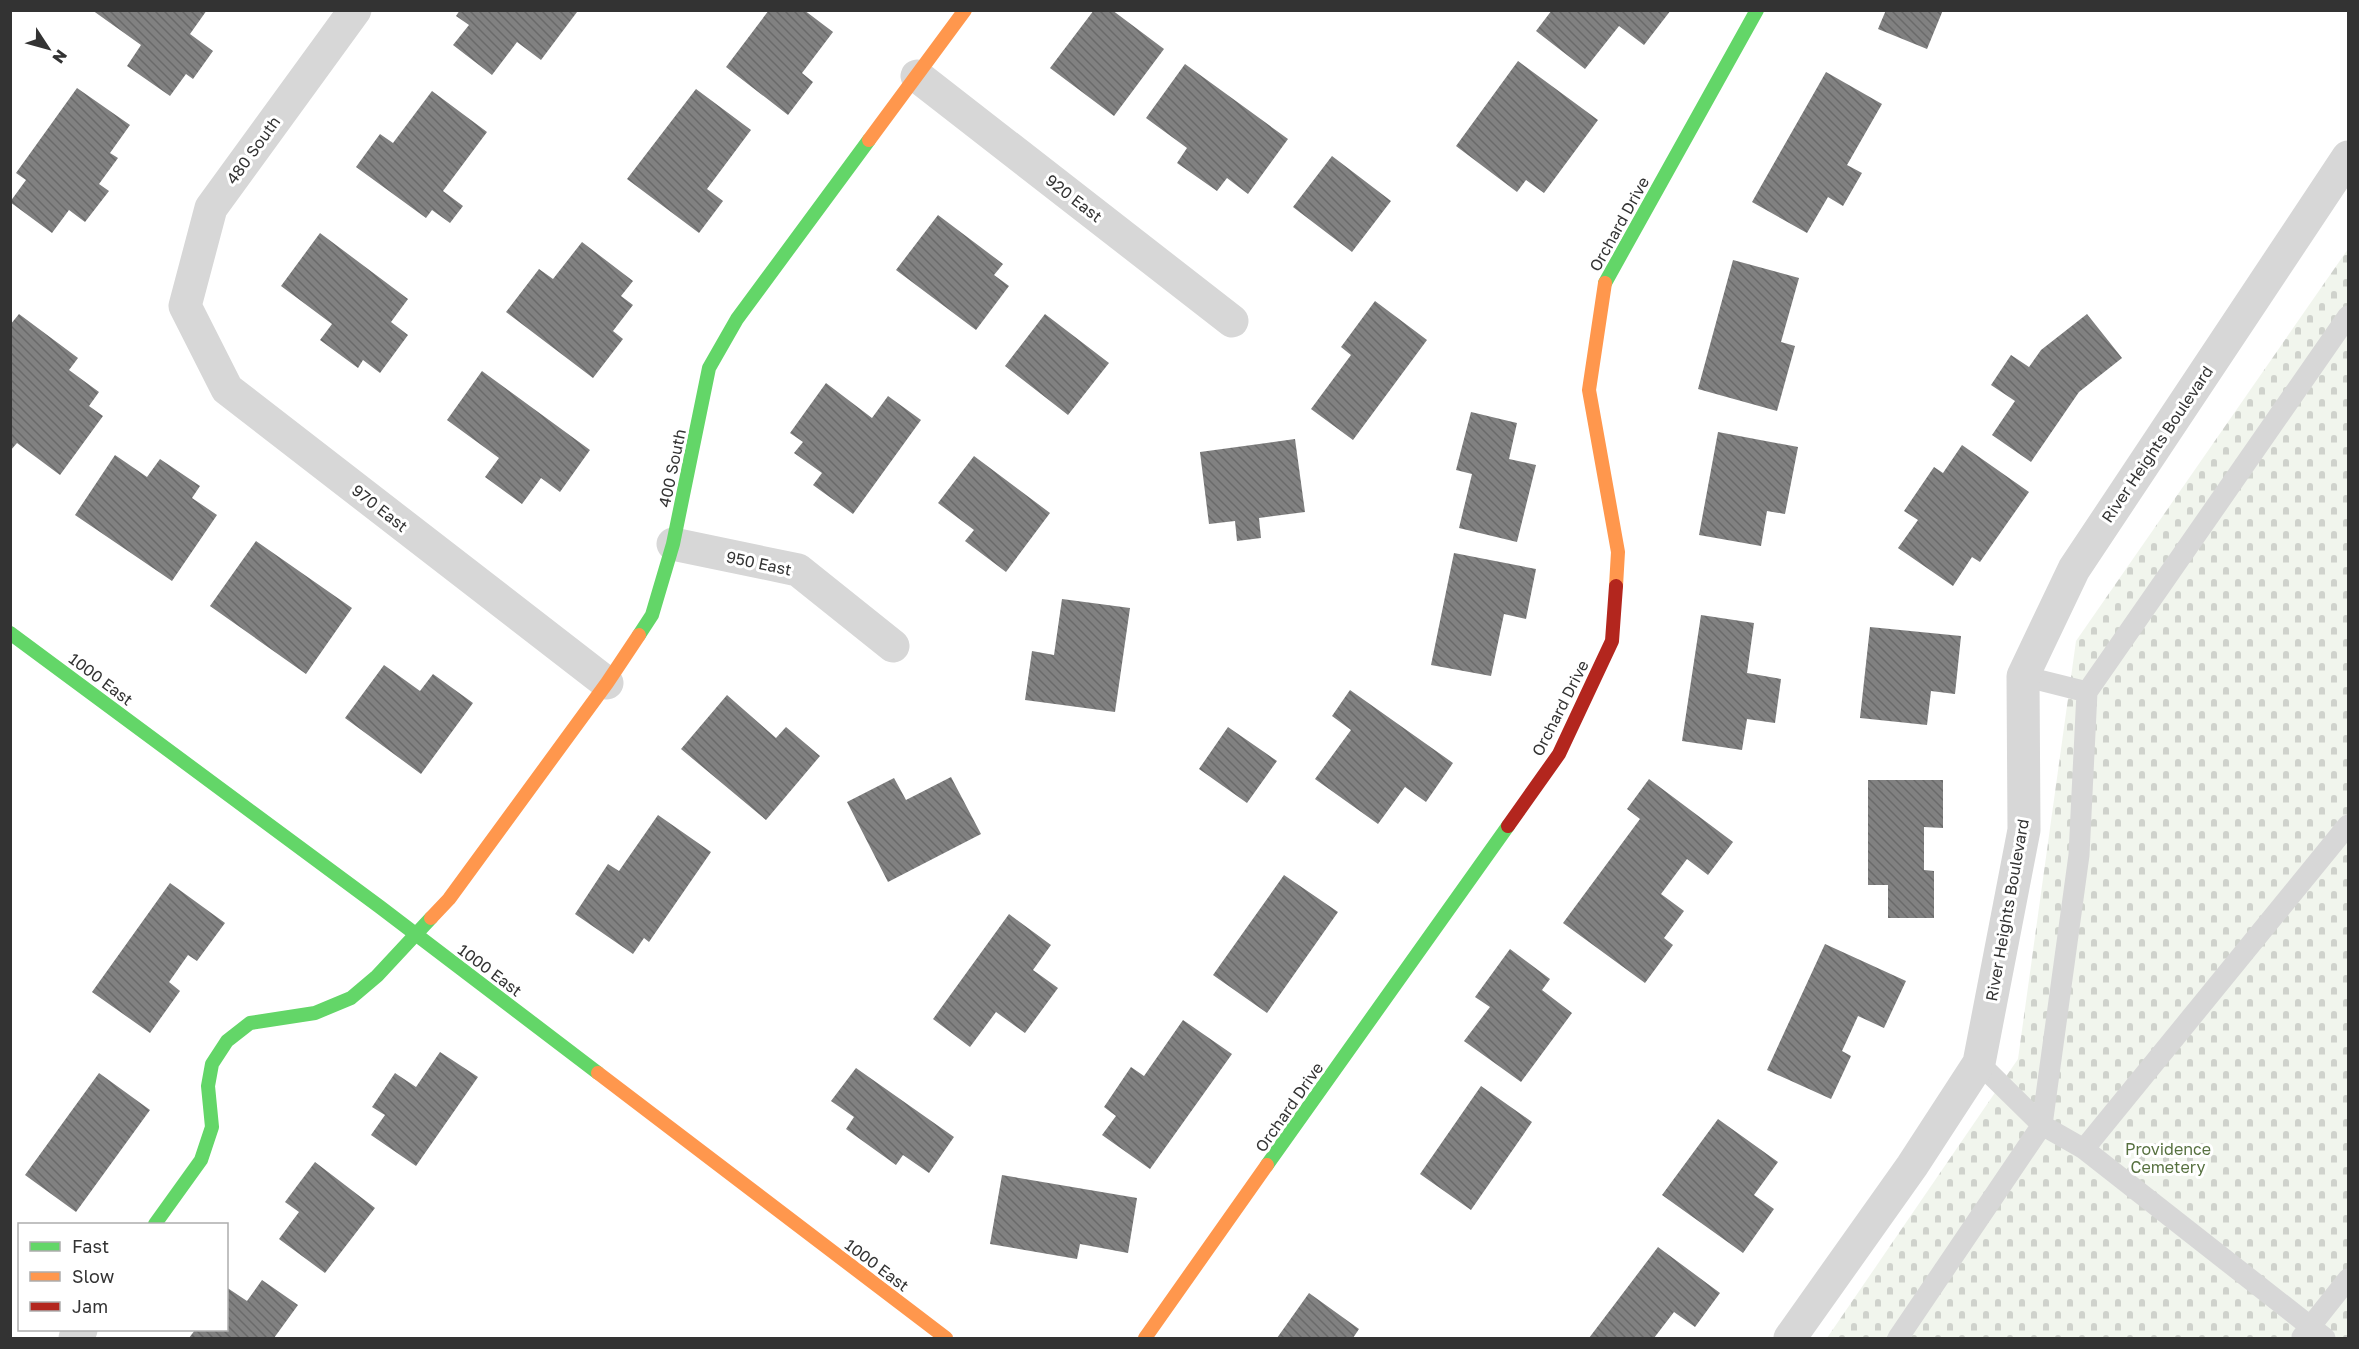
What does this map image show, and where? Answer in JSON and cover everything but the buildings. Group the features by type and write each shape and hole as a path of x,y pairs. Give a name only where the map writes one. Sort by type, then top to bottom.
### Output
{"street":[{"name":"480 South","path":"185,306 211,208 355,10"},
{"name":"400 South","path":"156,1223 201,1160 212,1127 208,1086 212,1064 227,1041 250,1023 315,1013 351,998 377,976 449,899 606,683 652,615 673,544 709,368 737,319 965,10"},
{"name":"Orchard Drive","path":"1145,1338 1559,754 1612,641 1618,552 1588,390 1605,283 1757,10"},
{"name":"920 East","path":"917,76 1232,321"},
{"name":"River Heights Boulevard","path":"1790,1338 1912,1166 1979,1064 2024,830 2023,676 2074,569 2349,157"},
{"name":"970 East","path":"185,306 227,389 606,683"},
{"name":"950 East","path":"673,544 798,570 893,646"},
{"name":"1000 East","path":"10,633 416,934 946,1338"}],"lane":[{"path":"1898,1338 2042,1125 2079,855 2087,693 2349,316"},
{"path":"2023,676 2087,693"},
{"path":"2084,1149 2349,825"},
{"path":"1979,1064 2042,1125 2084,1149 2311,1335 2349,1279"}],"green space":[{"name":"Providence Cemetery","path":"2348,249 2348,1338 1827,1338 2018,1059 2076,641"}],"traffic: fast":[{"path":"1605,283 1757,10"},
{"path":"639,635 652,615 673,544 709,368 737,319 869,140"},
{"path":"10,633 380,907 598,1073"},
{"path":"1267,1165 1508,826"},
{"path":"156,1223 201,1160 212,1127 208,1086 212,1064 227,1041 250,1023 315,1013 351,998 377,976 431,918"}],"traffic: slow":[{"path":"869,140 965,10"},
{"path":"1605,283 1589,390 1618,552 1616,586"},
{"path":"431,918 449,899 607,683 639,635"},
{"path":"598,1073 946,1338"},
{"path":"1145,1338 1267,1165"}],"traffic: jam":[{"path":"1508,826 1559,754 1612,641 1616,586"}]}
